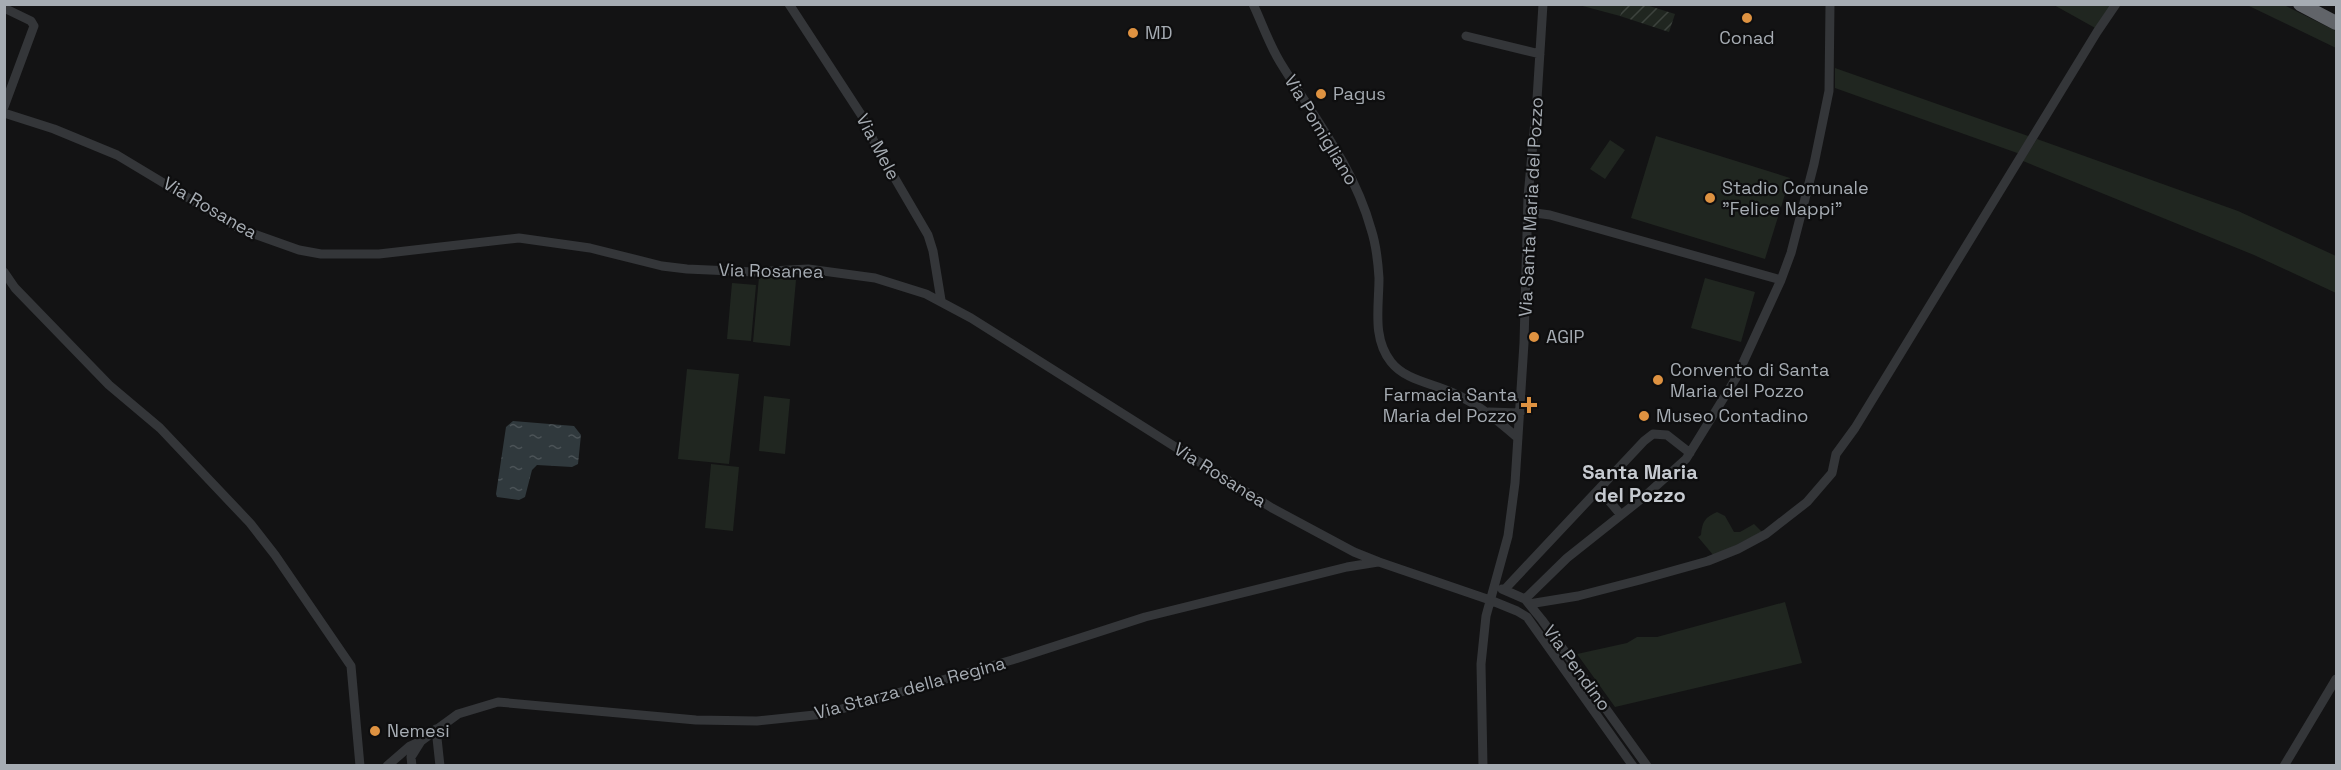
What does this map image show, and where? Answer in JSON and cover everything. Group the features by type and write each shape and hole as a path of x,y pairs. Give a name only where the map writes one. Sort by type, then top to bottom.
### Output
{"highway":[{"path":"2300,4 2337,22"}],"street":[{"name":"Via Mele","path":"789,4 862,116 876,146 928,235 933,250 941,300"},
{"name":"Via Pomigliano","path":"1253,4 1279,60 1336,150 1363,207 1377,258 1377,322 1384,351 1402,372 1452,392 1489,412 1518,438"},
{"name":"Via Santa Maria del Pozzo","path":"1484,765 1481,664 1486,616 1508,536 1515,483 1528,212 1543,4"},
{"path":"1527,602 1568,558 1668,476 1690,453 1736,378 1791,253 1814,164 1829,91 1830,4"},
{"path":"1527,602 1578,596 1708,561 1766,534 1807,502 1832,473 1836,454 1855,428 2116,4"},
{"path":"4,9 31,21 34,26 4,107"},
{"path":"1466,36 1540,54"},
{"name":"Via Rosanea","path":"4,113 54,129 117,155 240,229 279,244 321,255 379,254 519,238 590,248 662,266 754,272 808,269 875,278 910,287 941,300 1272,508 1354,552 1490,600"},
{"path":"1528,212 1550,215 1781,280"},
{"path":"4,272 15,288 109,385 160,428 194,463 250,523 280,563 351,666 360,765"},
{"name":"Via Pomigliano","path":"1489,412 1520,413"},
{"path":"1505,589 1653,434 1667,435 1690,453"},
{"path":"1600,490 1621,515"},
{"name":"Via Starza della Regina","path":"387,765 410,746 421,741 458,714 498,702 696,720 757,722 824,714 1012,660 1145,617 1347,567 1379,562"},
{"name":"Via Pendino","path":"1495,587 1505,589 1527,602 1584,675 1647,765"},
{"name":"Via Pendino","path":"1490,600 1527,617 1633,765"},
{"path":"2284,765 2337,679"},
{"path":"436,729 440,765"},
{"path":"412,765 411,757 421,741"}],"shaded area":[{"path":"1624,4 1646,5 1675,14 1669,32 1620,16"},
{"path":"1579,5 1624,5 1620,16"},
{"path":"2054,5 2114,5 2097,29"},
{"path":"2247,5 2284,5 2336,31 2336,48"},
{"path":"1835,68 2031,137 2020,154 1835,88"},
{"name":"Stadio Comunale \"Felice Nappi\"","path":"1656,136 1790,178 1765,259 1631,218"},
{"path":"2037,139 2238,211 2336,256 2336,293 2254,255 2023,161"},
{"path":"1610,140 1625,150 1605,179 1590,169"},
{"path":"759,277 796,280 790,346 753,342"},
{"path":"1705,278 1755,292 1741,342 1691,328"},
{"path":"732,283 756,285 751,341 727,339"},
{"path":"687,369 739,374 729,464 678,459"},
{"path":"764,396 790,399 785,454 759,451"},
{"path":"711,464 739,467 733,531 705,528"},
{"path":"1717,512 1725,516 1734,532 1740,532 1754,524 1762,532 1714,556 1698,537 1701,535 1705,521"},
{"path":"1785,602 1802,663 1615,707 1577,654 1627,643 1637,637 1657,637"}],"water":[{"path":"513,421 574,426 581,435 578,464 572,467 537,465 532,470 525,497 519,500 497,497 496,494 506,427"}],"place":[{"name":"Conad","path":"1747,18"},
{"name":"MD","path":"1133,33"},
{"name":"Pagus","path":"1321,94"},
{"name":"Stadio Comunale \"Felice Nappi\"","path":"1710,198"},
{"name":"AGIP","path":"1534,337"},
{"name":"Convento di Santa Maria del Pozzo","path":"1658,380"},
{"name":"Farmacia Santa Maria del Pozzo","path":"1529,405"},
{"name":"Museo Contadino","path":"1644,416"},
{"name":"Nemesi","path":"375,731"}],"district":[{"name":"Santa Maria del Pozzo","path":"1640,484"}]}
